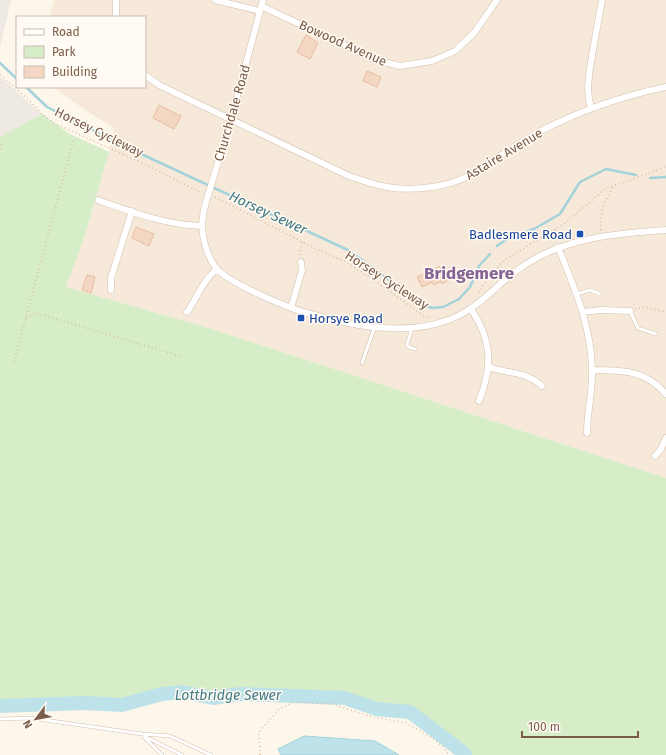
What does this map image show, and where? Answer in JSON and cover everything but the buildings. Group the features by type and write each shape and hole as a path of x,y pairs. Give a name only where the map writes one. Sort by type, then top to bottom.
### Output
{"street":[{"path":"116,0 116,16"},
{"name":"Bowood Avenue","path":"215,0 261,6 376,60 400,66 432,61 455,51 474,33 497,0"},
{"path":"591,108 588,100 589,76 602,0"},
{"name":"Churchdale Road","path":"217,269 210,258 204,242 202,226 203,216 261,6"},
{"name":"Astaire Avenue","path":"146,76 159,85 349,176 389,188 410,189 443,185 460,180 476,172 541,131 591,108 620,98 666,87"},
{"path":"98,200 172,224 202,226"},
{"path":"111,290 110,278 132,211"},
{"path":"187,312 195,301 204,281 217,269 229,279 275,302 327,319 375,326 411,328 440,323 471,309 526,264 545,253 558,248 578,241 601,236 666,230"},
{"path":"558,248 577,294 590,342 592,370 587,433"},
{"path":"291,308 302,270 301,262"},
{"path":"471,309 482,327 488,351 489,367 480,401"},
{"path":"583,312 601,310 630,311"},
{"path":"489,367 497,370 510,371 534,379 542,386"},
{"path":"592,370 633,373 643,376 654,382 666,394"},
{"path":"655,456 661,449 666,438"}],"lane":[{"path":"577,294 590,290 600,294"},
{"path":"630,311 638,328 656,334"},
{"path":"362,363 375,326"},
{"path":"411,328 407,344 408,347 415,349"},
{"path":"0,719 31,718 142,734 170,736 211,755"},
{"path":"142,734 162,755"},
{"path":"142,734 182,755"}],"path":[{"name":"Horsey Cycleway","path":"0,75 29,100 42,114 54,123 142,163 200,192 209,193 344,261 368,276 424,316 432,318"},
{"path":"14,362 74,138"},
{"path":"0,149 2,141"},
{"path":"476,297 489,276 506,259 555,230 575,216 605,189 666,166"},
{"path":"601,236 600,224 603,206 614,185"},
{"path":"555,230 578,241"},
{"path":"301,262 300,250 302,241"},
{"path":"630,311 643,306 666,312"},
{"path":"26,318 36,314 180,356"},
{"path":"260,755 258,732 278,710 294,702 332,704 369,716 406,723 432,737 443,747 448,755"}],"shaded area":[{"path":"0,0 11,0 0,48"},
{"path":"54,0 666,0 666,478 212,329 65,287 85,235 109,152 114,128 54,88 146,88 146,16 50,16"},
{"path":"0,77 42,114 0,137"}],"green space":[{"path":"42,114 70,134 109,152 85,235 66,287 212,329 666,478 666,755 467,755 410,712 376,709 345,698 240,694 213,698 182,692 162,694 122,705 85,703 0,706 0,137"}],"water":[{"path":"304,736 375,741 399,755 281,755 278,749"}],"waterway":[{"name":"Horsey Sewer","path":"0,63 16,78"},
{"name":"Horsey Sewer","path":"27,88 47,107 124,146 350,251 420,303 432,308 443,307 459,299 470,287 479,266 490,254"},
{"name":"Horsey Sewer","path":"497,246 507,239 534,229 560,214 580,182 606,169 636,175"},
{"name":"Horsey Sewer","path":"650,178 666,177"},
{"name":"Lottbridge Sewer","path":"0,706 85,703 122,705 162,694 182,692 213,698 240,694 345,698 376,709 410,712 465,755"}],"place":[{"name":"Badlesmere Road","path":"580,234"},
{"name":"Horsye Road","path":"301,318"}],"district":[{"name":"Bridgemere","path":"469,273"}]}
